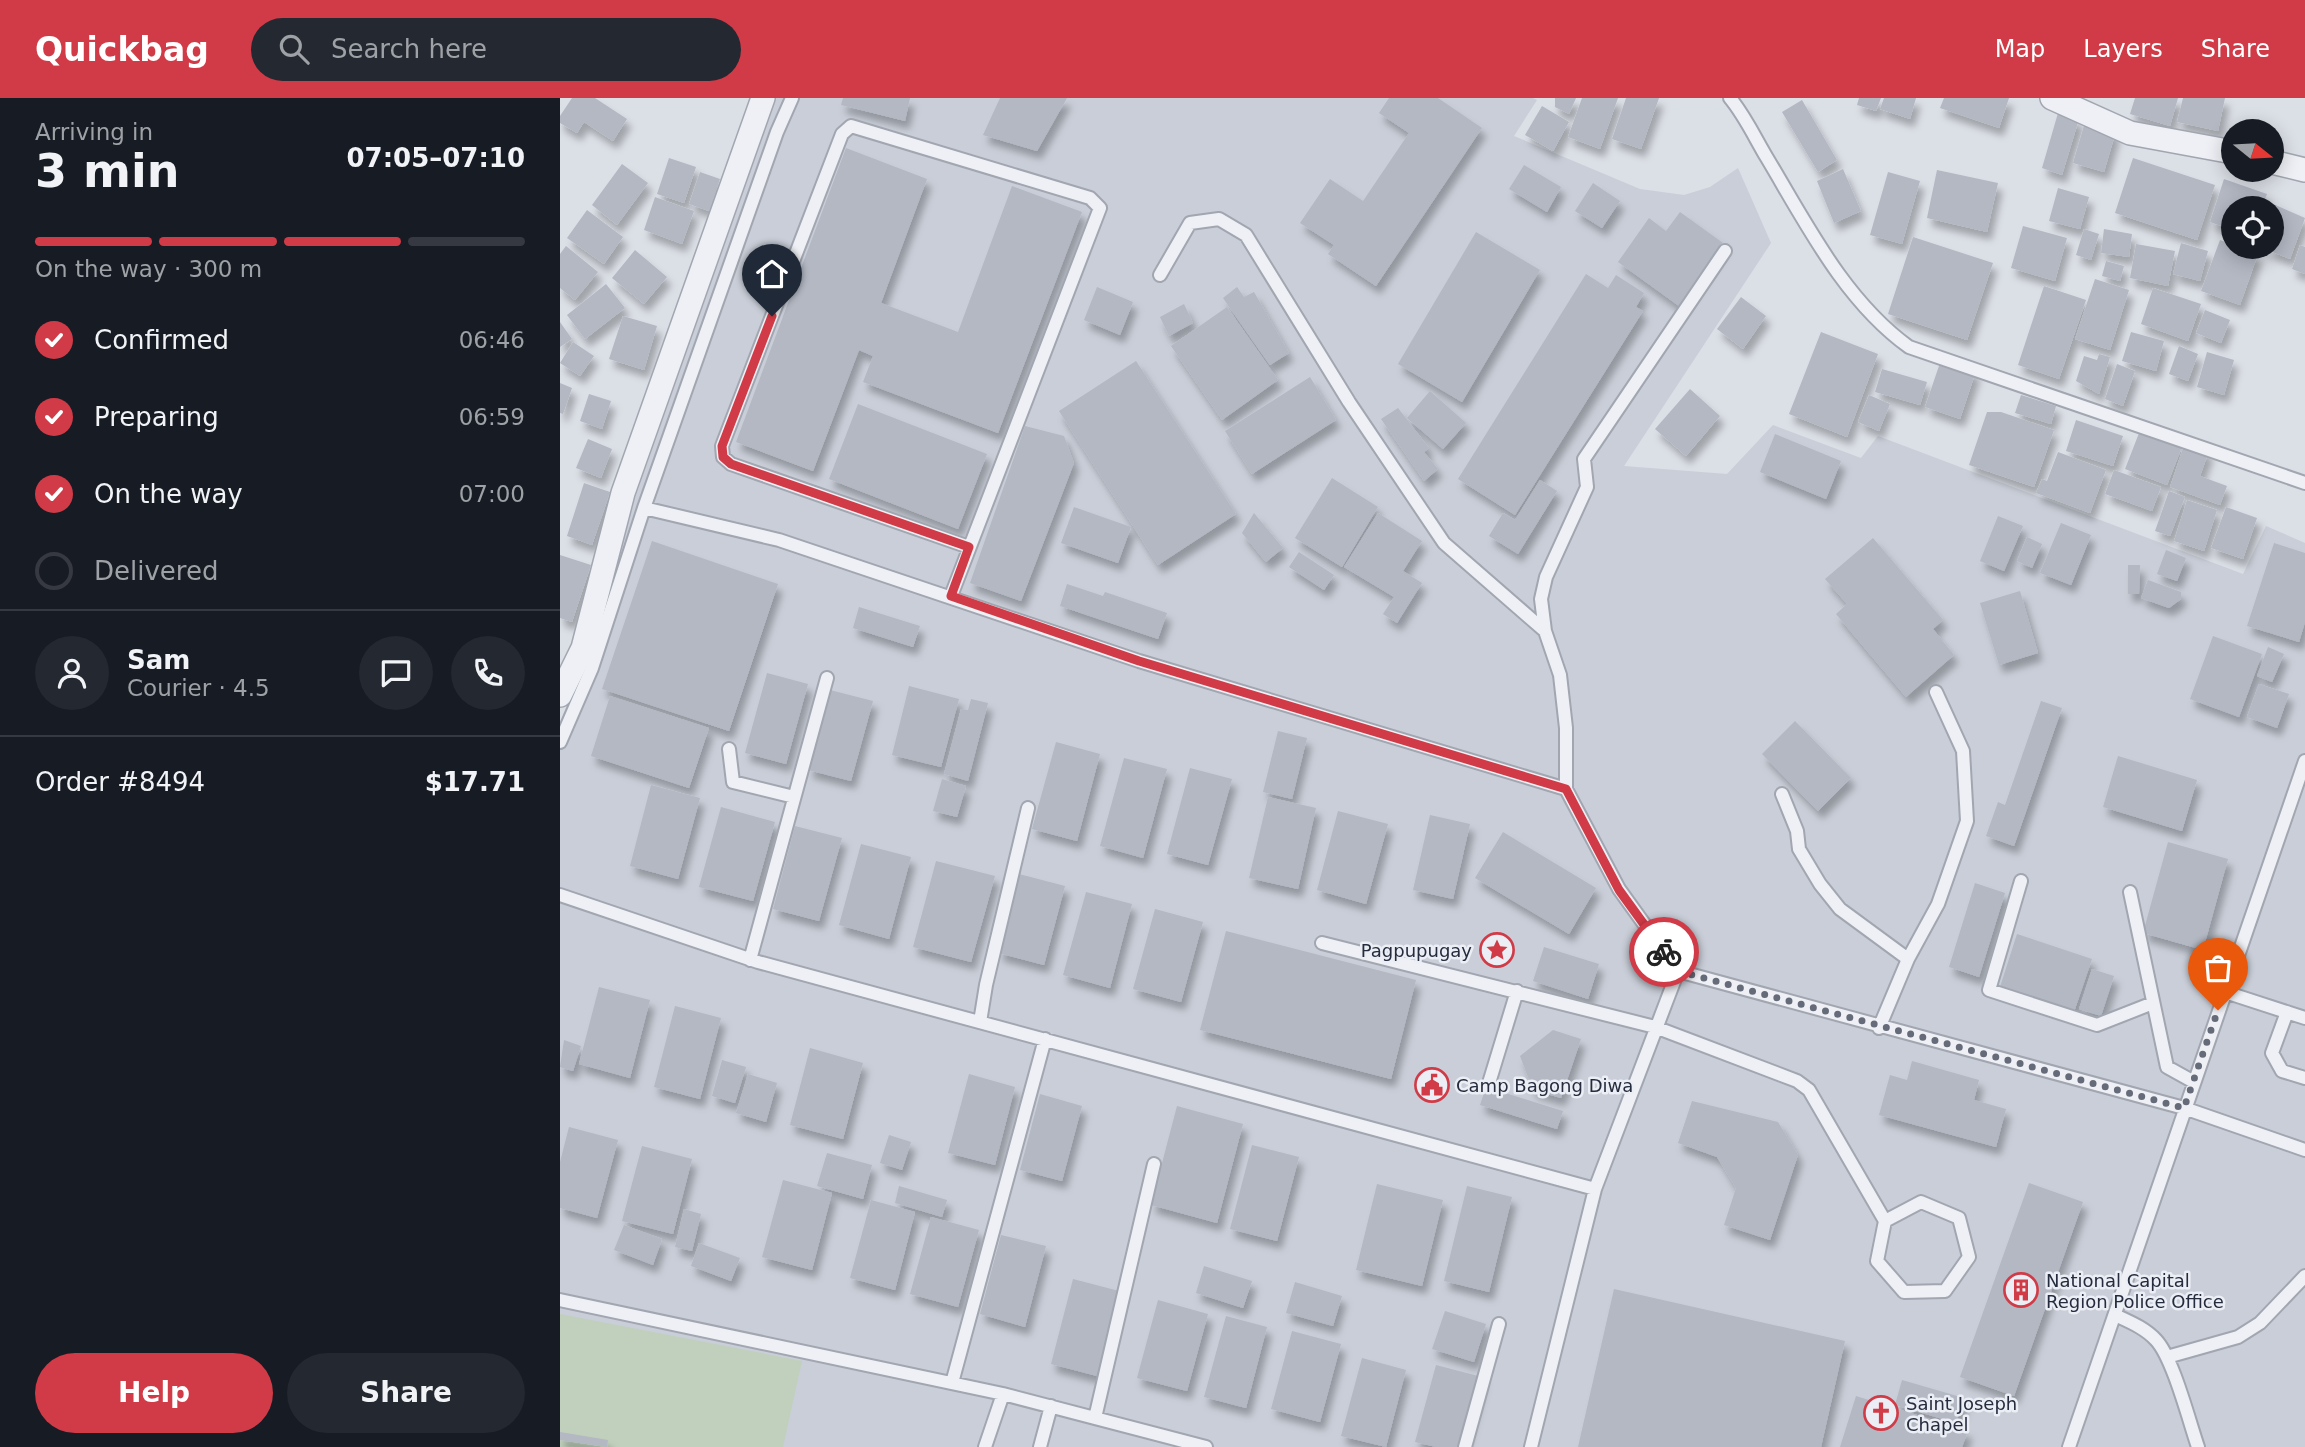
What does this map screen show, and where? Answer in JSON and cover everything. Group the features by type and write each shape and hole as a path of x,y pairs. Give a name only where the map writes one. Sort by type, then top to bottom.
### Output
{"street":[{"path":"560,695 583,648 623,493 763,98"},
{"path":"2052,98 2130,133 2221,150"},
{"path":"2284,165 2305,170"}],"lane":[{"path":"560,742 592,668 644,508 777,132 792,98"},
{"path":"1730,98 1807,225 1858,299 1878,323 1909,347 2305,482"},
{"path":"951,596 1100,208 1090,198 851,126 842,134 722,446 723,457 731,464 969,547"},
{"path":"1160,275 1190,223 1219,219 1246,235 1349,402 1444,543 1545,631"},
{"path":"1725,251 1584,459 1587,487 1546,577 1541,599 1545,631 1560,675 1566,728 1566,789 1619,890 1678,971 1879,1028 2184,1108 2305,1150"},
{"path":"644,508 779,540 1139,661 1566,789"},
{"path":"750,960 827,678"},
{"path":"1879,1028 1908,959 1938,905 1967,821 1963,751 1936,692"},
{"path":"729,749 733,782 794,797"},
{"path":"2069,1447 2305,761"},
{"path":"1782,794 1797,831 1799,849 1820,884 1840,909 1908,959"},
{"path":"980,1022 986,985 1028,808"},
{"path":"2021,881 1989,990 2097,1025 2153,1003"},
{"path":"2130,892 2167,1067 2194,1082"},
{"path":"560,895 750,960 1595,1189"},
{"path":"1322,943 1656,1027 1797,1081 1809,1090 1885,1221 1877,1261 1904,1292 1945,1291 1969,1257 1959,1218 1921,1202 1885,1221"},
{"path":"1531,1447 1595,1189 1678,971"},
{"path":"1489,1083 1517,991"},
{"path":"2225,992 2305,1018"},
{"path":"2287,1012 2273,1053 2282,1071 2305,1078"},
{"path":"952,1383 1045,1040"},
{"path":"1095,1418 1154,1164"},
{"path":"2166,1357 2238,1337 2260,1324 2305,1276"},
{"path":"560,1300 1003,1394 1206,1447"},
{"path":"2115,1315 2158,1342 2166,1357 2198,1447"},
{"path":"1465,1447 1499,1324"},
{"path":"985,1447 1003,1394"},
{"path":"1040,1447 1051,1406"}],"shaded area":[{"name":"Camp Bagong Diwa","path":"776,98 1533,98 1537,100 1514,136 1640,189 1684,195 1710,187 1738,168 1771,243 1624,466 1727,474 1773,425 1861,458 1878,436 2243,574 2266,526 2305,543 2305,1447 560,1447 560,722 590,653 635,498"}],"green space":[{"path":"560,1314 802,1361 783,1447 560,1447"}],"building":[{"path":"572,98 595,98 627,119 613,141 584,122 577,133 560,123 560,116"},
{"path":"843,98 910,98 905,121 841,105"},
{"path":"1000,98 1067,98 1037,151 983,135"},
{"path":"1389,98 1438,98 1482,128 1376,286 1328,254 1334,245 1300,223 1330,179 1363,201 1409,133 1379,113"},
{"path":"1555,98 1576,98 1569,114 1555,107"},
{"path":"1582,98 1618,98 1600,149 1568,137"},
{"path":"1626,98 1659,98 1641,149 1612,139"},
{"path":"1859,98 1881,98 1876,111 1857,105"},
{"path":"1884,98 1916,98 1910,119 1880,109"},
{"path":"1944,98 2009,98 1999,128 1940,108"},
{"path":"2135,98 2178,98 2170,126 2130,114"},
{"path":"2183,98 2225,98 2218,131 2177,122"},
{"path":"1802,100 1837,160 1818,172 1782,112"},
{"path":"1542,106 1569,122 1553,151 1525,135"},
{"path":"2058,113 2079,119 2062,175 2042,168"},
{"path":"2085,122 2116,131 2104,172 2073,163"},
{"path":"846,148 927,179 881,303 958,332 1012,186 1082,212 998,433 863,382 873,356 859,350 813,471 736,442"},
{"path":"669,158 696,167 684,203 657,194"},
{"path":"2133,158 2215,185 2197,240 2115,213"},
{"path":"622,164 648,183 617,225 592,205"},
{"path":"1524,165 1561,187 1547,212 1509,189"},
{"path":"1843,169 1861,211 1834,223 1817,181"},
{"path":"1937,170 1998,183 1987,232 1927,218"},
{"path":"700,172 720,179 709,211 689,204"},
{"path":"1888,172 1920,181 1902,244 1870,235"},
{"path":"2223,182 2233,182 2267,194 2221,196 2221,226 2210,222"},
{"path":"1593,183 1620,201 1602,228 1575,211"},
{"path":"2058,188 2089,197 2080,229 2049,221"},
{"path":"655,197 694,211 682,244 644,230"},
{"path":"2284,209 2305,218 2290,259 2284,257"},
{"path":"587,210 623,237 604,264 567,238"},
{"path":"1680,212 1723,243 1679,306 1618,262 1649,218 1666,231"},
{"path":"2023,226 2067,238 2055,281 2011,268"},
{"path":"2084,229 2099,234 2091,260 2076,255"},
{"path":"2104,229 2132,234 2129,257 2101,253"},
{"path":"1476,232 1540,270 1462,402 1398,364"},
{"path":"1913,237 1993,263 1967,340 1888,314"},
{"path":"2220,240 2221,259 2256,259 2240,305 2201,291"},
{"path":"2181,243 2208,251 2200,281 2173,274"},
{"path":"2136,244 2175,251 2168,286 2130,278"},
{"path":"2300,245 2305,247 2305,274 2292,269"},
{"path":"566,246 598,272 575,300 560,288 560,254"},
{"path":"635,250 667,277 644,304 612,278"},
{"path":"2106,261 2124,266 2120,281 2102,276"},
{"path":"1586,274 1608,288 1616,275 1644,293 1636,307 1643,311 1515,515 1458,479"},
{"path":"2095,279 2129,290 2110,350 2075,339"},
{"path":"606,284 625,308 585,339 567,315"},
{"path":"2044,286 2086,300 2059,379 2018,365"},
{"path":"1097,287 1133,302 1120,335 1084,320"},
{"path":"1237,287 1244,297 1254,292 1289,353 1270,365 1223,298"},
{"path":"2153,288 2201,304 2188,341 2141,324"},
{"path":"1741,297 1766,316 1743,349 1717,329"},
{"path":"1184,304 1193,323 1169,336 1160,317"},
{"path":"1227,307 1278,380 1222,420 1171,346"},
{"path":"2205,310 2230,320 2221,343 2196,333"},
{"path":"623,316 657,326 644,370 609,359"},
{"path":"560,322 572,339 560,347"},
{"path":"1821,332 1878,354 1847,437 1789,414"},
{"path":"2131,332 2164,341 2156,371 2122,361"},
{"path":"573,342 594,356 580,376 560,363"},
{"path":"2179,346 2198,354 2188,381 2169,374"},
{"path":"2207,352 2234,360 2224,395 2197,387"},
{"path":"2099,354 2110,357 2099,394 2076,381 2084,356 2097,360"},
{"path":"1941,360 1976,371 1960,419 1925,407"},
{"path":"1136,361 1236,514 1158,565 1059,411"},
{"path":"2117,364 2135,371 2123,406 2105,399"},
{"path":"1882,369 1927,382 1920,405 1875,392"},
{"path":"1310,377 1336,420 1252,474 1225,431"},
{"path":"560,383 572,388 563,414 560,413"},
{"path":"1690,389 1720,416 1686,456 1655,429"},
{"path":"1430,391 1466,423 1443,449 1407,418"},
{"path":"589,394 611,401 602,429 580,421"},
{"path":"1869,395 1890,404 1879,431 1858,422"},
{"path":"2021,395 2056,406 2051,424 2015,413"},
{"path":"858,404 987,454 958,529 829,479"},
{"path":"1398,408 1429,448 1424,452 1438,469 1424,481 1381,419"},
{"path":"1987,412 2001,412 2054,430 2034,487 1969,465"},
{"path":"2076,420 2123,436 2113,466 2066,451"},
{"path":"1025,426 1064,436 1074,463 1021,601 970,583"},
{"path":"2141,428 2183,444 2167,485 2125,469"},
{"path":"1775,434 1841,461 1826,499 1760,472"},
{"path":"588,439 612,449 601,478 576,468"},
{"path":"2185,442 2209,451 2200,476 2227,486 2220,505 2170,487"},
{"path":"2058,452 2106,470 2090,513 2036,493 2042,479 2047,481"},
{"path":"2114,470 2161,487 2152,511 2105,494"},
{"path":"1332,478 1378,507 1342,567 1295,538"},
{"path":"1540,480 1557,491 1518,554 1489,536 1503,513 1515,520"},
{"path":"584,483 610,492 592,545 567,536"},
{"path":"2169,491 2185,497 2170,536 2155,531"},
{"path":"2187,500 2217,510 2204,551 2174,541"},
{"path":"1074,507 1131,527 1118,563 1061,543"},
{"path":"2226,507 2257,518 2243,559 2211,548"},
{"path":"1254,513 1283,548 1266,562 1242,533"},
{"path":"1378,513 1422,541 1403,571 1422,583 1397,623 1383,614 1394,597 1344,567"},
{"path":"1998,516 2023,526 2004,571 1980,561"},
{"path":"2061,523 2091,535 2071,585 2040,573"},
{"path":"2027,537 2042,544 2032,568 2017,561"},
{"path":"1873,538 1943,620 1933,629 1954,655 1906,697 1836,614 1847,604 1825,579"},
{"path":"652,541 778,584 729,731 602,689"},
{"path":"2274,543 2305,553 2305,622 2299,642 2247,626"},
{"path":"2166,550 2186,558 2177,581 2157,574"},
{"path":"1299,552 1334,575 1324,590 1289,567"},
{"path":"560,555 591,565 572,622 560,618"},
{"path":"2128,565 2140,565 2139,594 2128,594"},
{"path":"2148,580 2181,592 2181,599 2169,608 2141,598"},
{"path":"1067,584 1103,596 1105,592 1167,613 1158,639 1060,606"},
{"path":"2020,591 2038,653 1999,665 1980,603"},
{"path":"859,607 920,626 913,647 853,628"},
{"path":"2213,636 2262,654 2239,717 2190,699"},
{"path":"2268,647 2284,654 2272,682 2257,676"},
{"path":"767,673 808,684 786,764 745,753"},
{"path":"2259,684 2289,694 2277,728 2247,717"},
{"path":"909,686 959,699 941,767 892,755"},
{"path":"830,690 873,701 851,781 808,770"},
{"path":"610,696 709,728 689,788 591,756"},
{"path":"971,699 988,703 968,781 944,774 961,709 968,710"},
{"path":"2041,701 2062,708 2014,846 1986,836 1998,802 2005,805"},
{"path":"1795,721 1851,778 1818,811 1762,754"},
{"path":"1278,731 1307,738 1292,799 1263,792"},
{"path":"1056,742 1100,754 1077,841 1032,829"},
{"path":"2118,756 2197,780 2182,831 2103,807"},
{"path":"1124,758 1167,769 1143,858 1100,846"},
{"path":"1190,768 1232,779 1208,865 1167,854"},
{"path":"942,779 966,786 957,817 933,811"},
{"path":"651,785 700,798 678,879 630,866"},
{"path":"1268,797 1316,808 1298,889 1249,878"},
{"path":"721,807 775,822 753,901 699,887"},
{"path":"1338,811 1388,824 1366,904 1317,890"},
{"path":"1430,815 1470,824 1453,899 1413,890"},
{"path":"795,826 842,838 819,921 773,909"},
{"path":"1503,832 1596,888 1569,934 1475,878"},
{"path":"2168,842 2228,859 2203,950 2143,933"},
{"path":"861,844 911,857 889,939 839,925"},
{"path":"936,861 995,876 971,962 913,947"},
{"path":"1019,874 1065,886 1044,965 998,953"},
{"path":"1975,883 2005,893 1979,977 1949,967"},
{"path":"1086,892 1132,904 1110,988 1063,975"},
{"path":"1155,909 1203,922 1181,1002 1133,989"},
{"path":"1226,931 1416,980 1391,1079 1200,1030"},
{"path":"2017,934 2092,959 2074,1012 2000,987"},
{"path":"1544,947 1599,964 1588,999 1533,981"},
{"path":"2092,969 2114,976 2101,1016 2079,1009"},
{"path":"599,987 650,1000 630,1078 579,1064"},
{"path":"675,1006 721,1018 700,1099 654,1087"},
{"path":"1553,1030 1581,1039 1561,1098 1533,1090 1520,1056"},
{"path":"564,1040 581,1046 573,1071 560,1067"},
{"path":"810,1048 863,1063 843,1139 790,1125"},
{"path":"722,1060 746,1067 735,1103 712,1096"},
{"path":"1912,1061 1979,1080 1974,1100 2006,1109 1996,1147 1879,1115 1890,1075 1907,1080"},
{"path":"748,1074 777,1083 766,1122 736,1113"},
{"path":"969,1074 1015,1087 995,1165 948,1153"},
{"path":"1486,1087 1563,1111 1557,1129 1480,1105"},
{"path":"1040,1094 1082,1106 1062,1181 1020,1170"},
{"path":"1692,1101 1778,1122 1798,1155 1770,1240 1724,1225 1736,1188 1717,1157 1678,1143"},
{"path":"1177,1106 1243,1124 1217,1223 1151,1205"},
{"path":"569,1127 618,1140 597,1218 560,1208 560,1162"},
{"path":"889,1135 911,1142 902,1170 880,1163"},
{"path":"1252,1145 1299,1157 1277,1241 1230,1229"},
{"path":"642,1146 692,1159 673,1234 622,1221"},
{"path":"827,1153 872,1165 863,1199 817,1186"},
{"path":"783,1180 832,1193 812,1270 762,1257"},
{"name":"National Capital Region Police Office","path":"2029,1183 2083,1202 2014,1396 1960,1377"},
{"path":"1377,1184 1443,1200 1422,1286 1356,1270"},
{"path":"899,1186 947,1200 942,1217 895,1203"},
{"path":"1467,1186 1512,1197 1489,1292 1444,1281"},
{"path":"871,1200 915,1212 895,1290 850,1278"},
{"path":"684,1209 701,1214 692,1251 675,1247"},
{"path":"931,1217 979,1230 958,1307 910,1294"},
{"path":"624,1225 662,1239 653,1265 614,1250"},
{"path":"1001,1235 1046,1246 1025,1327 980,1314"},
{"path":"699,1243 740,1258 731,1281 691,1266"},
{"path":"1204,1266 1252,1281 1243,1308 1196,1293"},
{"path":"1073,1279 1119,1291 1097,1376 1051,1364"},
{"path":"1295,1282 1342,1296 1333,1326 1286,1313"},
{"path":"1614,1289 1845,1341 1821,1447 1578,1447"},
{"path":"1158,1300 1208,1314 1187,1391 1137,1378"},
{"path":"1445,1311 1486,1324 1474,1362 1432,1349"},
{"path":"1226,1316 1267,1327 1246,1408 1204,1397"},
{"path":"1292,1331 1341,1344 1320,1422 1271,1409"},
{"path":"1362,1358 1406,1370 1386,1447 1341,1436"},
{"path":"1436,1365 1482,1377 1463,1447 1436,1447 1415,1442"},
{"path":"1902,1380 1964,1398 1956,1423 1895,1405"},
{"name":"Saint Joseph Chapel","path":"1856,1396 1968,1431 1962,1447 1840,1447"},
{"path":"560,1432 608,1440 607,1447 560,1440"}],"way so far":[{"path":"1664,952 1678,971 1879,1028 2184,1108 2218,1010"}],"place":[{"name":"Pagpupugay","path":"1497,950"},
{"name":"Camp Bagong Diwa","path":"1432,1085"},
{"name":"National Capital Region Police Office","path":"2021,1290"},
{"name":"Saint Joseph Chapel","path":"1881,1413"}],"route":[{"path":"772,316 722,446 723,457 731,464 969,547 951,596 1139,661 1566,789 1619,890 1664,952"}]}
